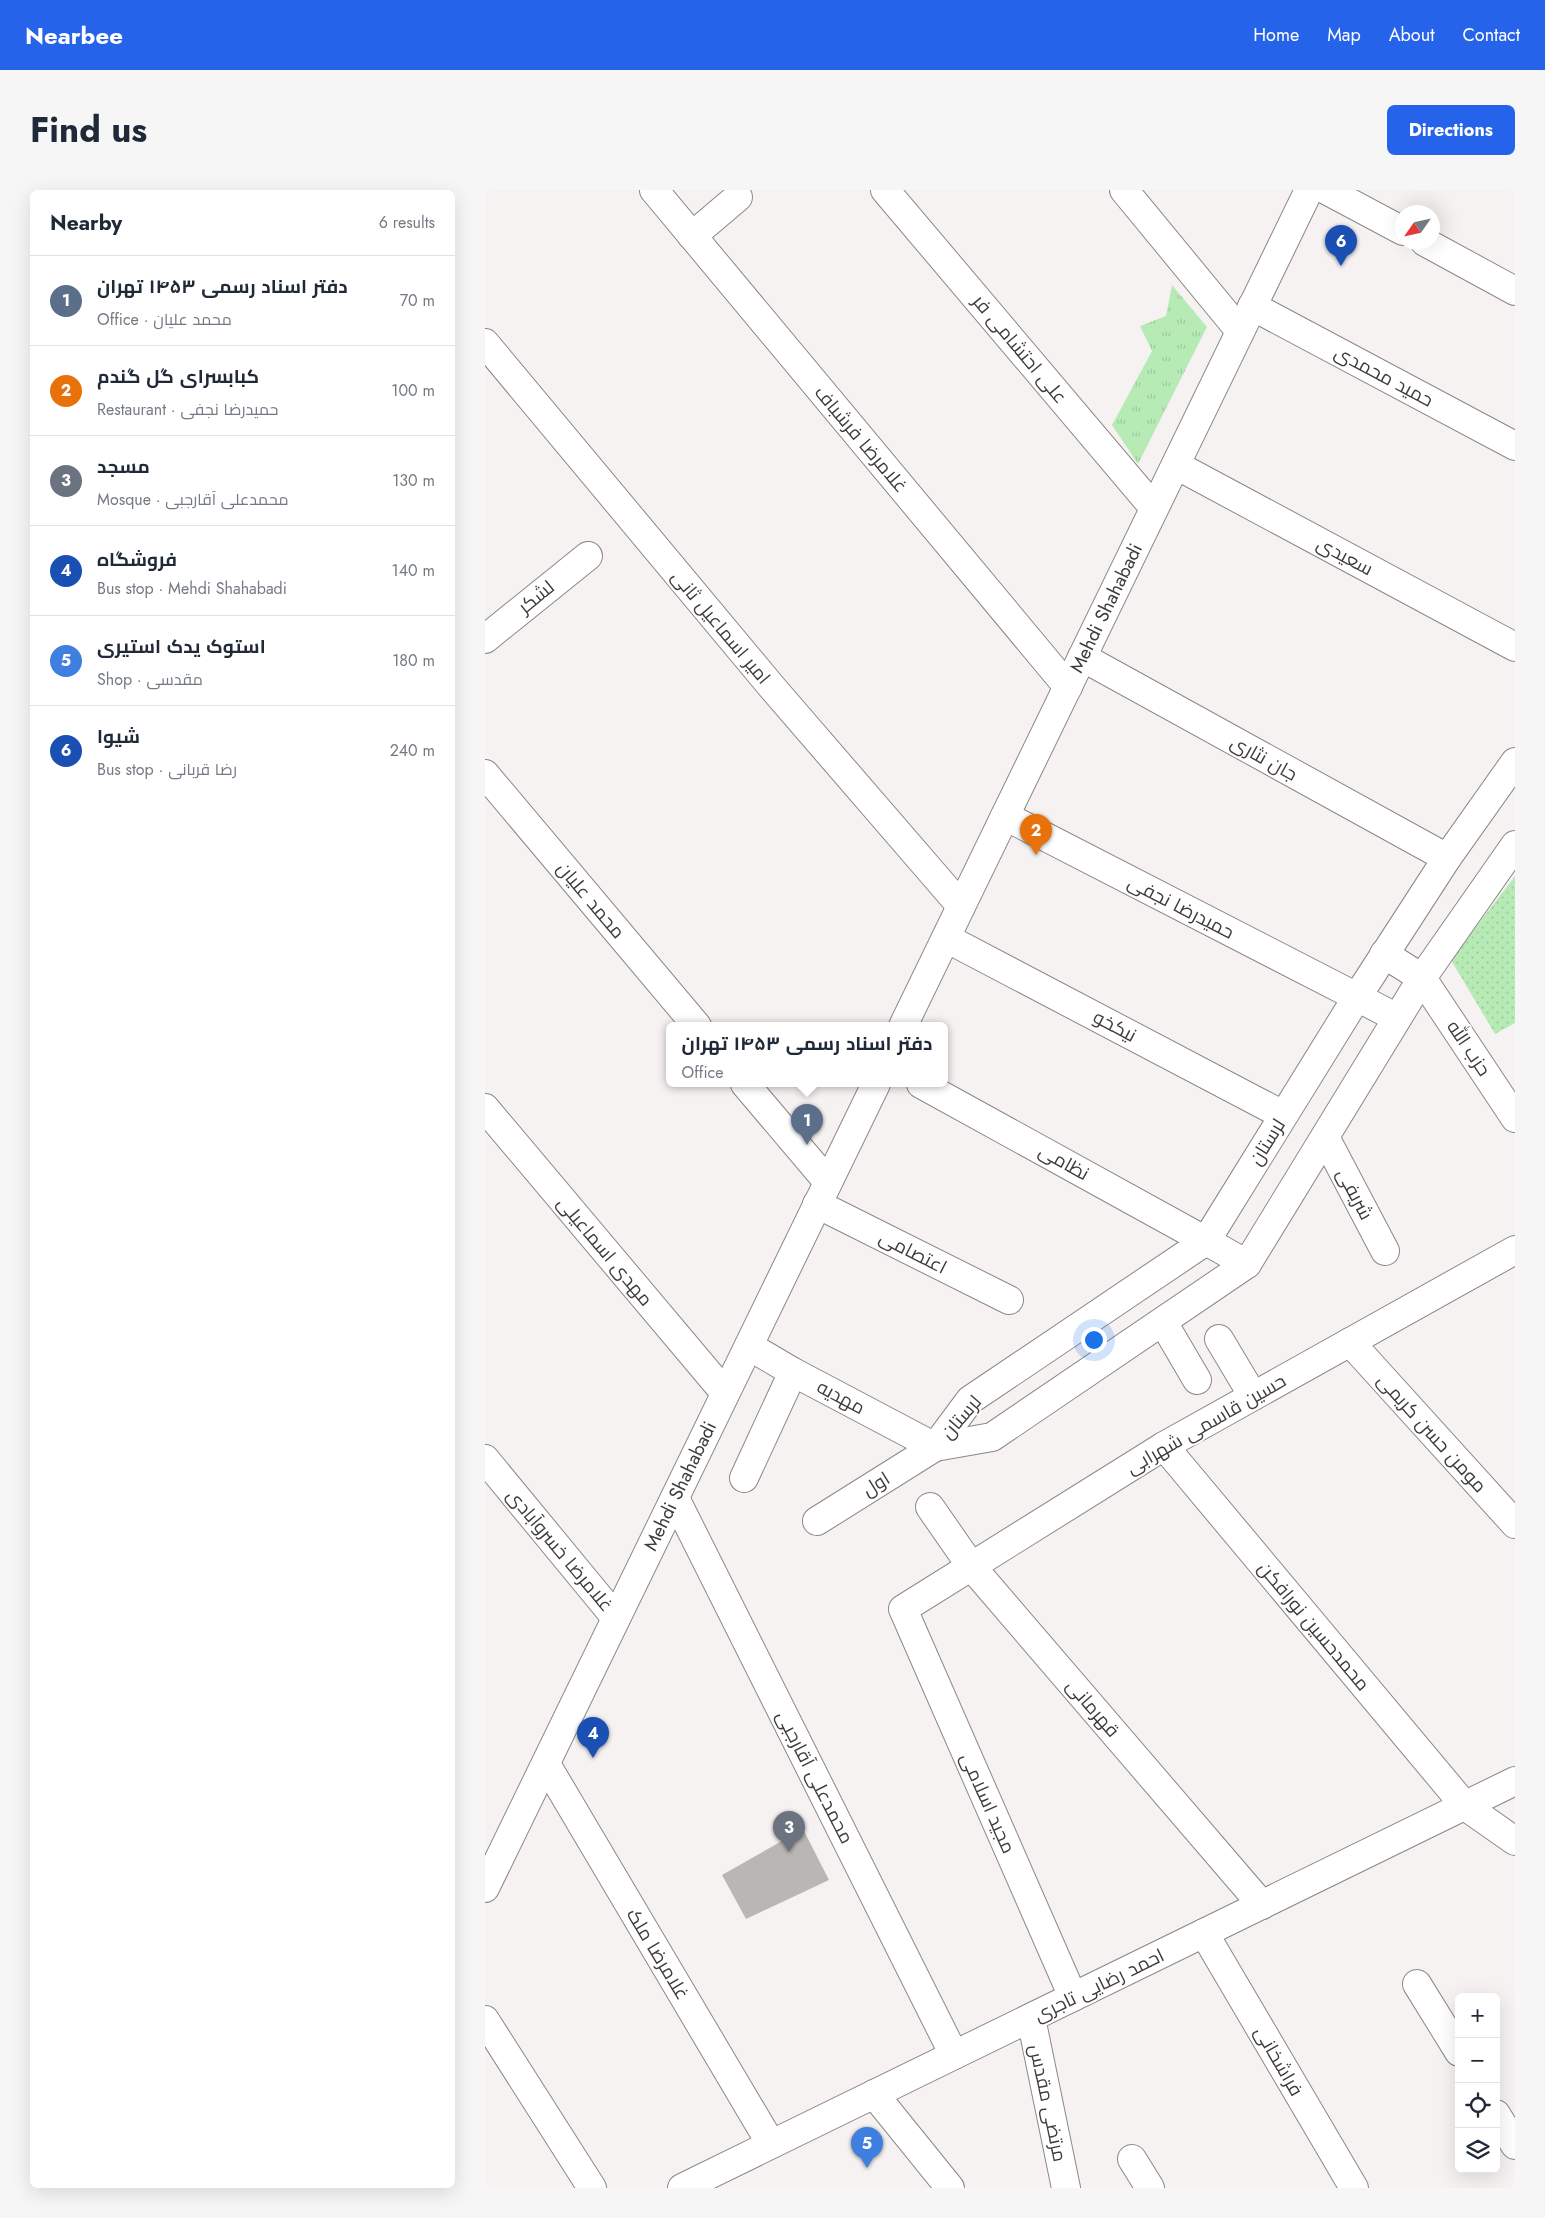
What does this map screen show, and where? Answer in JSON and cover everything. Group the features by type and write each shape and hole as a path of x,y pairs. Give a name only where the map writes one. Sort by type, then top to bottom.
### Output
{"street":[{"name":"غلامرضا فرشباف","path":"654,190 1068,687"},
{"name":"علی احتشامی فر","path":"885,190 1154,508"},
{"path":"1124,190 1240,331"},
{"name":"Mehdi Shahabadi","path":"905,1022 1309,190"},
{"path":"1326,190 1395,227"},
{"path":"692,236 738,197"},
{"path":"1440,250 1515,290"},
{"name":"حمید محمدی","path":"1252,306 1515,446"},
{"name":"امیر اسماعیل ثانی","path":"485,344 771,686 961,906"},
{"name":"سعیدی","path":"1176,465 1515,647"},
{"name":"لشكر","path":"485,639 588,556"},
{"name":"جان نثاری","path":"1082,657 1447,858"},
{"name":"لرستان","path":"935,1447 970,1400 1206,1241 1357,997 1447,858 1515,762"},
{"name":"محمد علیان","path":"485,774 694,1022"},
{"name":"حمیدرضا نجفی","path":"1005,816 1397,1018"},
{"name":"لرستان","path":"935,1447 992,1438 1247,1264 1422,978 1515,845"},
{"name":"نیکخو","path":"946,938 1283,1115"},
{"path":"1385,954 1422,978"},
{"name":"حزب الله","path":"1422,978 1515,1118"},
{"path":"747,1087 822,1193"},
{"name":"Mehdi Shahabadi","path":"486,1881 546,1764 874,1087"},
{"name":"نظامی","path":"926,1087 1247,1264"},
{"name":"مهدی اسماعیلی","path":"485,1108 725,1394"},
{"name":"شریفی","path":"1325,1137 1385,1251"},
{"name":"اعتصامی","path":"822,1193 1009,1300"},
{"name":"حسین قاسمی شهرابی","path":"903,1609 1164,1446 1515,1250"},
{"path":"1163,1322 1197,1380"},
{"path":"1219,1338 1253,1396"},
{"name":"مومن حسن کریمی","path":"1350,1342 1515,1524"},
{"name":"مهدیه","path":"749,1346 793,1372 935,1447"},
{"path":"744,1478 793,1372"},
{"name":"محمدحسین نورافکن","path":"1164,1446 1465,1806 1515,1841"},
{"name":"اول","path":"817,1521 935,1447"},
{"name":"غلامرضا خسروآبادی","path":"485,1459 617,1618"},
{"name":"محمدعلی آقارجبی","path":"675,1498 954,2055"},
{"name":"قهرمانی","path":"930,1507 971,1566 1262,1905"},
{"name":"مجید اسلامی","path":"903,1609 1073,1997"},
{"name":"غلامرضا ملک","path":"546,1764 771,2144"},
{"name":"احمد رضایی تاجری","path":"682,2188 1515,1781"},
{"name":"فراشخانی","path":"1204,1933 1353,2188"},
{"path":"1417,1984 1455,2046"},
{"name":"مرتضی مقدس","path":"1031,2018 1066,2188"},
{"path":"485,2020 592,2188"},
{"path":"874,2094 950,2188"},
{"path":"1500,2120 1515,2144"},
{"path":"1132,2159 1151,2188"}],"green space":[{"path":"1172,285 1207,327 1138,464 1112,425 1152,351 1140,326 1166,316"},
{"path":"1515,876 1515,1023 1495,1034 1451,960"}],"building":[{"path":"803,1829 829,1880 746,1919 722,1875"}],"place":[{"name":"شیوا","path":"1341,266"},
{"name":"کبابسرای گل گندم","path":"1036,855"},
{"name":"دفتر اسناد رسمی ۱۴۵۳ تهران","path":"807,1145"},
{"name":"فروشگاه","path":"593,1758"},
{"name":"مسجد","path":"789,1852"},
{"name":"استوک یدک استیری","path":"867,2168"}]}
